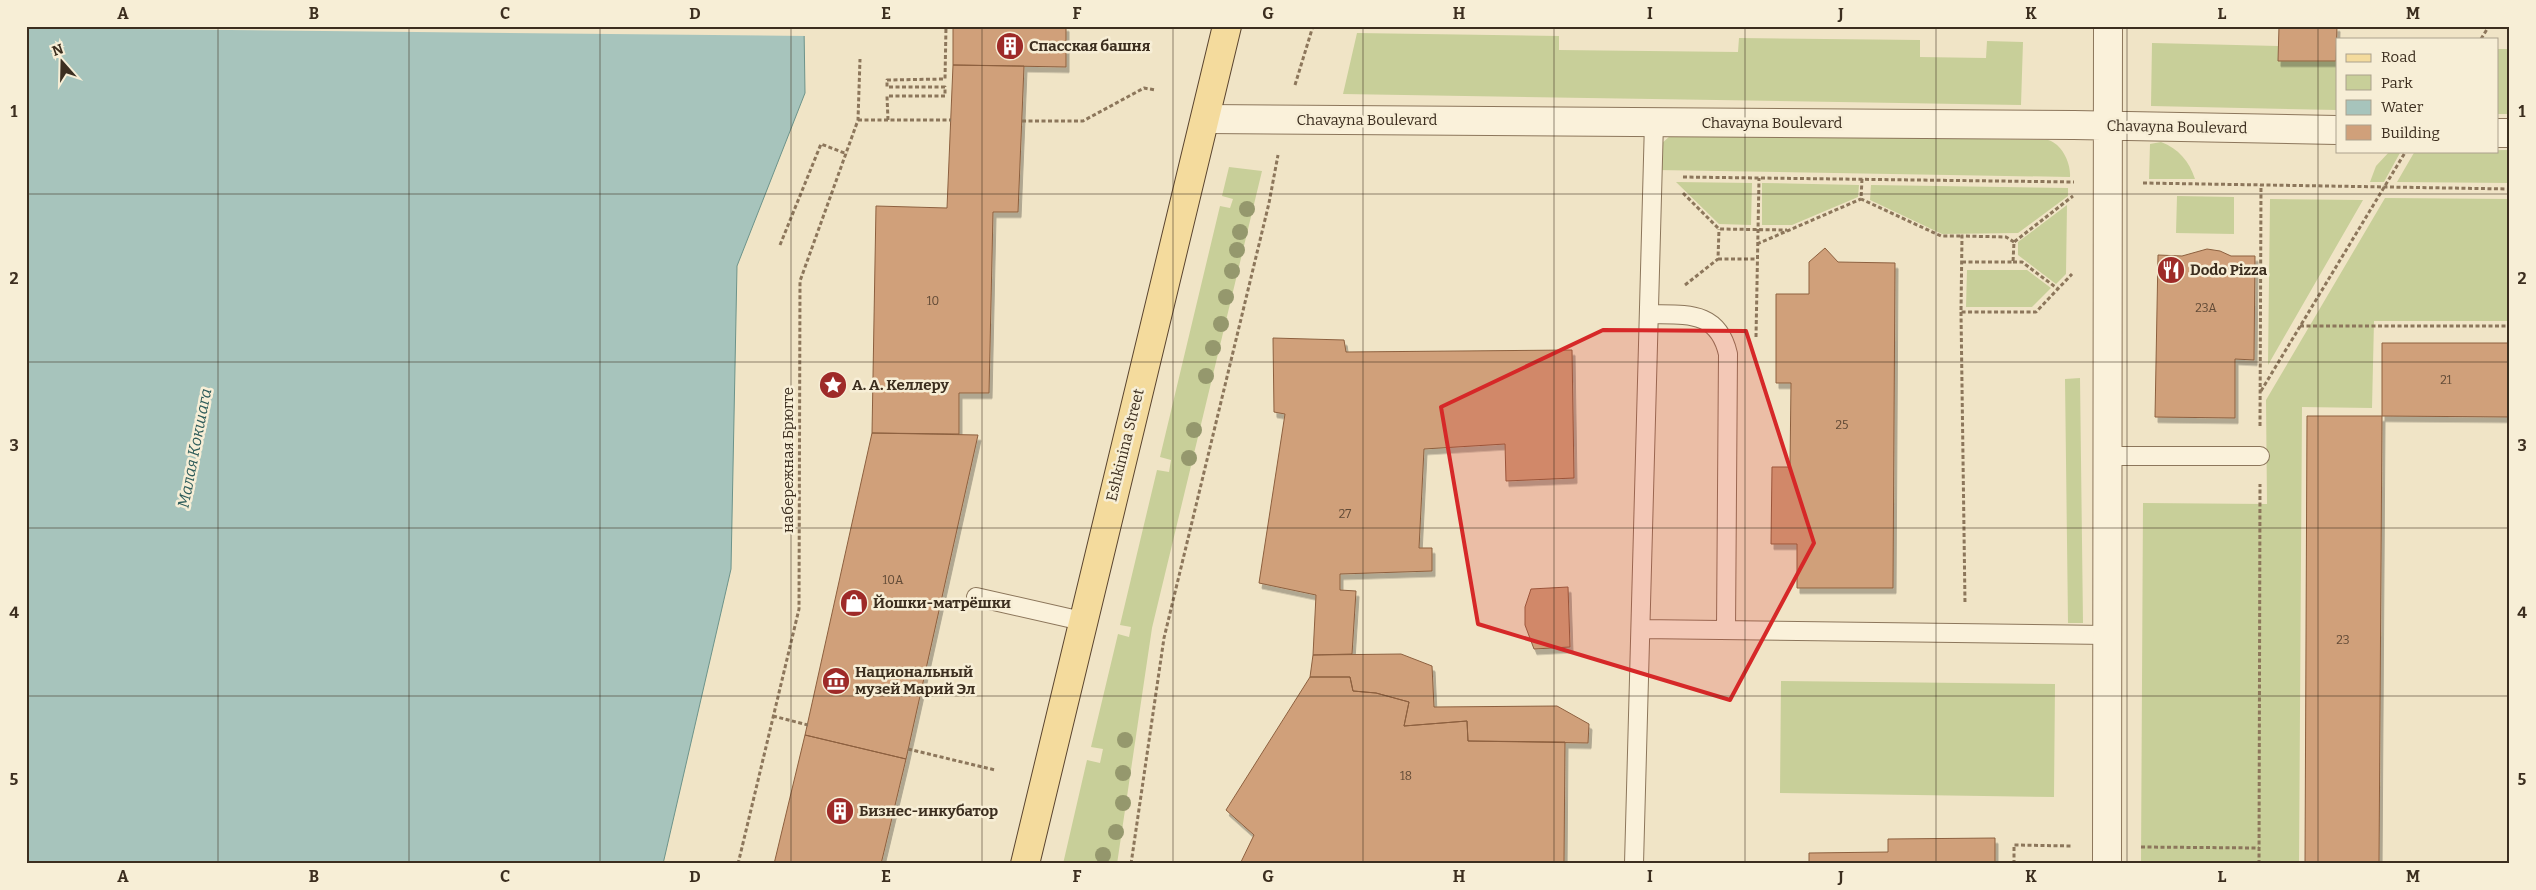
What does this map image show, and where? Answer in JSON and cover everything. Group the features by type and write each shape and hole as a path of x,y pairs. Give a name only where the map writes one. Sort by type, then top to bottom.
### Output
{"main road":[{"name":"Eshkinina Street","path":"1025,864 1082,621 1207,118 1227,26"}],"street":[{"path":"2107,864 2108,26"},
{"name":"Chavayna Boulevard","path":"1207,118 2108,126 2336,130"}],"lane":[{"path":"1634,864 1654,122"},
{"path":"1649,314 1692,316 1707,320 1725,339 1728,354 1726,630"},
{"path":"2107,456 2260,456"},
{"path":"976,598 1082,621"},
{"path":"1641,630 2107,634"}],"path":[{"path":"888,120 887,96 945,96 945,87 888,88 887,80 945,79 946,26"},
{"path":"1131,864 1164,638 1269,203 1285,119 1313,26"},
{"path":"2481,38 2489,26"},
{"name":"набережная Брюгге","path":"738,864 799,609 800,281 858,120 860,59"},
{"path":"1022,121 1083,121 1144,88 1155,90"},
{"path":"858,120 951,120"},
{"path":"780,245 821,144 847,154"},
{"path":"2260,392 2405,152"},
{"path":"1861,199 1862,179"},
{"path":"2259,864 2261,185"},
{"path":"1680,190 1719,229 1788,230"},
{"path":"2013,262 2014,242 2073,195"},
{"path":"1757,244 1861,199 1941,236 2006,237 2014,242"},
{"path":"1718,259 1719,229"},
{"path":"1962,236 1965,633"},
{"path":"1649,314 1718,259 1757,260"},
{"path":"1962,262 2022,262 2058,289"},
{"path":"1962,312 2036,312 2072,275"},
{"path":"2300,326 2510,326"},
{"path":"774,716 808,725"},
{"path":"908,750 995,770"},
{"path":"2014,846 2014,864"}],"highlighted area":[{"path":"1603,330 1746,331 1814,543 1730,700 1478,624 1441,407"}],"green space":[{"path":"1357,33 1559,36 1559,50 1738,52 1739,38 1920,40 1920,57 1986,58 1987,41 2023,42 2021,105 1343,94"},
{"path":"2152,43 2278,46 2278,61 2336,61 2336,110 2151,106"},
{"path":"2498,49 2510,49 2510,114 2498,114"},
{"path":"1670,136 2048,140 2053,142 2065,155 2070,177 1656,170 1660,145"},
{"path":"2161,142 2173,148 2182,156 2190,167 2195,179 2149,179 2150,144"},
{"path":"2498,150 2510,150 2510,183 2397,182 2414,152 2498,152"},
{"path":"2389,152 2400,152 2384,182 2370,182 2376,166"},
{"path":"1229,167 1262,171 1152,628 1117,864 1063,864 1087,760 1100,763 1103,749 1091,747 1118,634 1129,637 1131,627 1120,625 1157,470 1169,472 1171,460 1160,457 1220,206 1230,208 1233,199 1222,196"},
{"path":"1676,182 1752,183 1751,225 1719,224"},
{"path":"1762,183 1859,185 1858,197 1792,225 1762,225"},
{"path":"1871,185 2068,188 2068,196 2018,233 1942,234 1870,200"},
{"path":"2177,196 2234,197 2234,234 2176,233"},
{"path":"2385,198 2510,199 2510,321 2374,321 2372,408 2302,407 2299,864 2141,864 2143,503 2267,504 2266,400"},
{"path":"2270,199 2363,200 2268,365 2268,364"},
{"path":"2067,205 2066,274 2056,284 2018,255 2018,242"},
{"path":"1967,270 2027,270 2051,288 2032,307 1966,307"},
{"path":"2080,378 2083,623 2068,623 2065,379"},
{"path":"1781,681 2055,684 2054,797 1780,793"}],"water":[{"name":"Малая Кокшага","path":"26,26 804,26 805,93 737,266 731,569 663,864 26,864"}],"pier":[{"path":"26,26 806,26 807,36 26,28"}],"building":[{"name":"Спасская башня","path":"953,26 1066,26 1066,67 953,65"},
{"path":"2279,26 2337,26 2336,61 2278,61"},
{"path":"953,65 1024,66 1018,212 993,212 989,393 959,393 959,434 872,433 876,206 947,208"},
{"path":"1825,248 1838,262 1895,263 1893,588 1797,588 1797,544 1771,544 1772,467 1790,467 1791,383 1776,383 1776,294 1809,294 1809,262"},
{"path":"2207,249 2220,251 2231,256 2255,256 2254,360 2235,359 2235,418 2155,417 2158,255 2182,256"},
{"path":"1273,338 1344,340 1346,352 1572,350 1574,478 1506,481 1505,444 1424,449 1419,548 1432,548 1432,571 1340,574 1340,590 1356,591 1352,654 1313,655 1316,595 1259,583 1285,414 1274,412"},
{"path":"2382,343 2510,343 2510,417 2382,416"},
{"path":"2307,416 2382,416 2379,864 2305,864"},
{"path":"872,433 978,435 906,759 805,735"},
{"path":"1568,587 1570,647 1534,649 1525,625 1525,607 1531,589"},
{"path":"1401,654 1432,666 1434,707 1557,706 1589,724 1588,743 1468,741 1467,721 1404,726 1409,702 1376,693 1353,691 1350,677 1310,677 1313,655"},
{"path":"1310,677 1350,677 1353,691 1376,693 1409,702 1404,726 1467,721 1468,741 1565,742 1564,864 1240,864 1254,835 1226,810"},
{"name":"Бизнес-инкубатор","path":"805,735 906,759 881,864 774,864"},
{"path":"1995,838 1995,864 1809,864 1809,853 1888,852 1888,839"}],"place":[{"name":"Спасская башня","path":"1010,46"},
{"name":"Dodo Pizza","path":"2171,270"},
{"name":"А. А. Келлеру","path":"833,385"},
{"name":"Йошки-матрёшки","path":"854,603"},
{"name":"Национальный музей Марий Эл","path":"836,681"},
{"name":"Бизнес-инкубатор","path":"840,811"}]}
